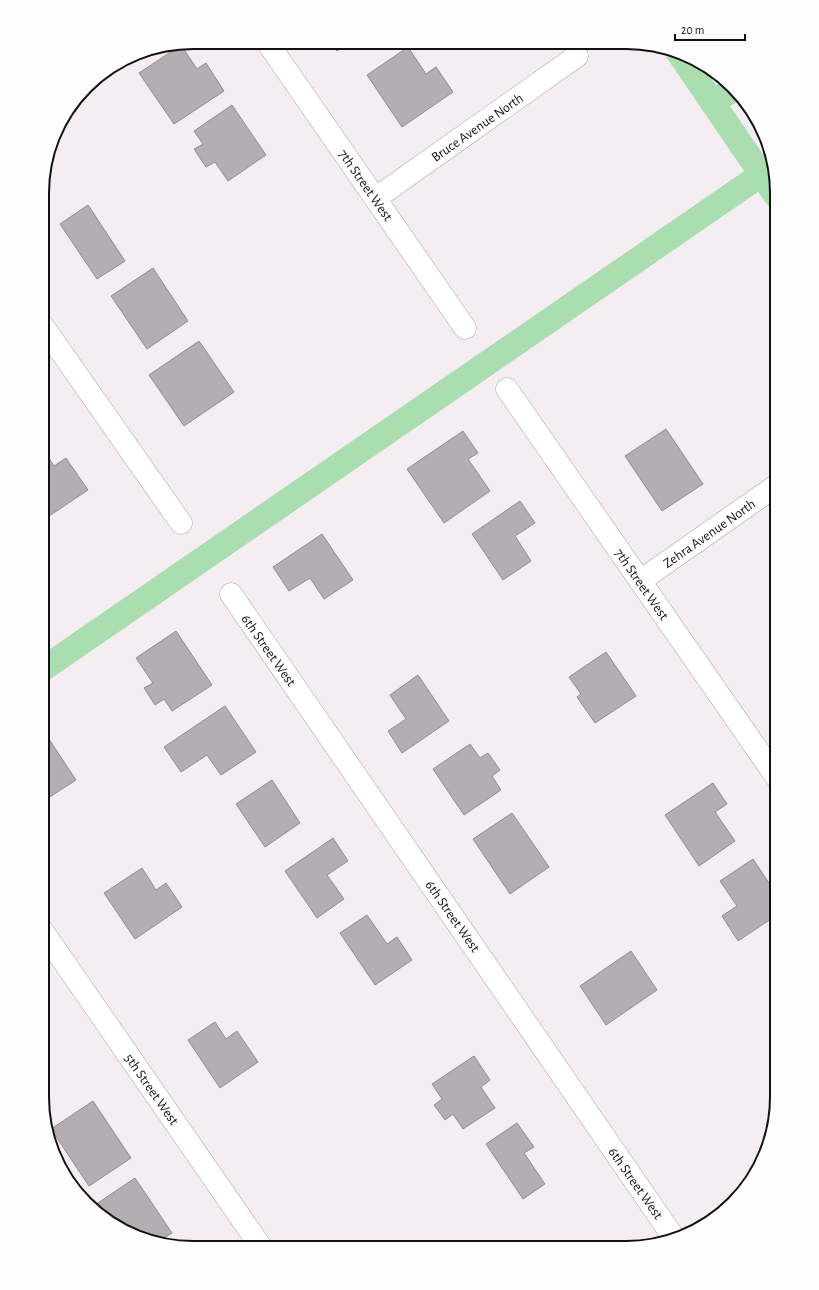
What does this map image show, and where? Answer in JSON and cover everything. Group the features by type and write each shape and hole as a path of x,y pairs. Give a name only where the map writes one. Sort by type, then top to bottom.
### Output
{"street":[{"name":"7th Street West","path":"272,49 465,328"},
{"name":"Bruce Avenue North","path":"376,198 578,56"},
{"path":"49,335 181,523"},
{"name":"7th Street West","path":"507,390 770,768"},
{"name":"Zehra Avenue North","path":"640,581 770,490"},
{"name":"6th Street West","path":"231,594 671,1233"},
{"name":"5th Street West","path":"49,940 257,1241"}],"building":[{"path":"184,49 197,69 206,63 224,91 174,124 139,73 173,50"},
{"path":"405,49 409,49 426,74 436,67 453,92 402,127 367,75"},
{"path":"232,105 266,155 228,181 215,162 206,167 194,149 203,144 194,131"},
{"path":"88,205 125,261 97,279 60,224"},
{"path":"153,268 188,321 147,349 111,296"},
{"path":"199,341 234,392 184,426 149,375"},
{"path":"666,429 703,484 662,511 625,456"},
{"path":"463,431 478,453 468,459 490,491 444,523 407,469"},
{"path":"49,458 54,466 66,458 88,490 49,516"},
{"path":"520,501 535,523 515,536 531,561 503,580 472,534"},
{"path":"322,534 353,580 324,599 310,578 289,591 273,567"},
{"path":"176,631 212,685 172,711 164,699 155,705 144,688 153,683 136,658"},
{"path":"606,652 636,696 595,723 577,697 581,694 569,677"},
{"path":"418,675 449,721 402,753 388,731 406,719 390,695"},
{"path":"225,706 256,752 221,775 207,755 181,772 164,747"},
{"path":"49,739 76,780 49,797"},
{"path":"470,744 480,758 488,753 500,770 492,776 501,790 464,815 433,769"},
{"path":"272,780 300,823 265,847 236,804"},
{"path":"713,783 727,804 715,812 735,841 699,866 665,815"},
{"path":"512,813 549,867 510,894 473,839"},
{"path":"333,838 348,861 327,875 344,899 317,918 285,871"},
{"path":"753,859 770,884 770,920 738,941 722,916 737,906 720,881"},
{"path":"142,868 156,890 166,883 182,907 135,939 104,893"},
{"path":"367,915 387,944 397,937 412,960 375,985 340,933"},
{"path":"631,951 657,990 606,1025 580,986"},
{"path":"215,1022 226,1039 237,1031 258,1062 220,1088 188,1040"},
{"path":"474,1056 490,1080 481,1087 495,1108 463,1129 453,1114 445,1120 434,1105 442,1099 432,1084"},
{"path":"93,1101 131,1158 89,1186 54,1133 53,1128"},
{"path":"517,1123 534,1147 524,1153 545,1184 523,1199 486,1144"},
{"path":"135,1178 172,1233 164,1238 138,1230 113,1217 97,1204"}],"waterway":[{"path":"685,62 770,187"},
{"path":"713,103 729,92"},
{"path":"49,665 762,174"}]}
